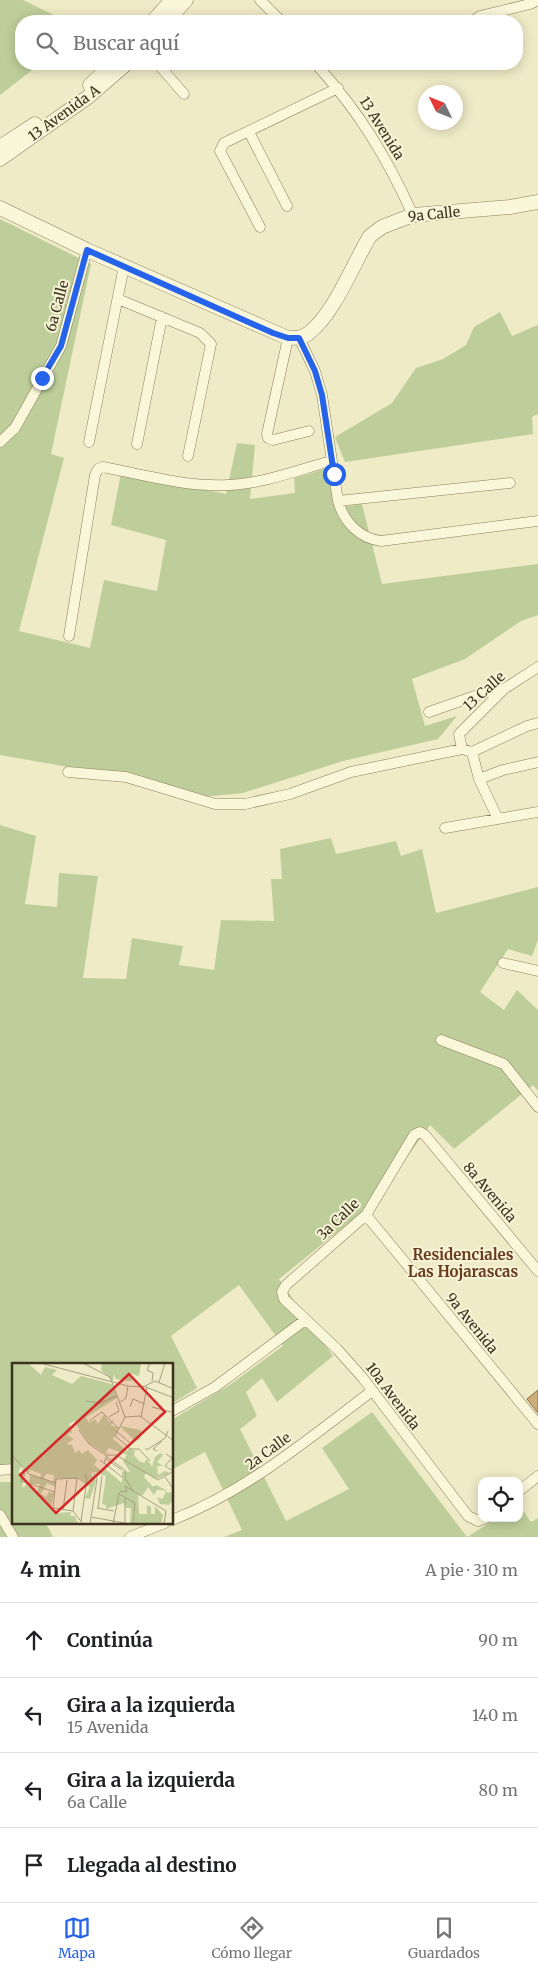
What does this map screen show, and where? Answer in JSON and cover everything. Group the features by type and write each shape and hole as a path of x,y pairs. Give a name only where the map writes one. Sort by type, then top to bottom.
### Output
{"street":[{"path":"158,15 172,0"},
{"path":"172,15 186,0"},
{"path":"260,0 275,15"},
{"path":"484,15 530,4 538,0"},
{"name":"13 Avenida A","path":"0,147 66,104 106,70"},
{"name":"13 Avenida A","path":"0,159 88,97 119,70"},
{"path":"163,70 184,94"},
{"name":"13 Avenida","path":"322,70 338,88 379,147 413,215"},
{"path":"260,227 220,152 224,143 338,88"},
{"path":"249,132 287,206"},
{"name":"9a Calle","path":"294,338 310,333 322,318 370,236 382,227 413,215 510,207 538,202"},
{"path":"0,208 87,250 294,338 315,371 322,395 331,461 341,511 353,529 369,540 381,541 538,521"},
{"name":"6a Calle","path":"0,442 15,428 61,346 87,250"},
{"path":"89,442 124,266"},
{"path":"118,299 200,333 211,344 188,456"},
{"path":"137,444 162,317"},
{"path":"294,338 267,434 268,438 273,440 309,431"},
{"path":"69,636 95,475 98,470 103,467 181,482 229,486 266,479 331,461"},
{"path":"338,501 510,483"},
{"name":"13 Calle","path":"464,748 459,734 504,689 538,667"},
{"path":"430,712 492,690 504,689"},
{"path":"68,772 126,777 215,804 245,804 264,802 351,772 464,748 538,723"},
{"path":"464,748 498,819"},
{"path":"479,779 503,770 538,762"},
{"path":"445,828 538,812"},
{"path":"503,963 535,971"},
{"path":"441,1040 504,1064 538,1107"},
{"name":"3a Calle","path":"282,1292 286,1285 366,1215 414,1136 420,1132"},
{"name":"8a Avenida","path":"420,1132 425,1135 538,1271"},
{"name":"9a Avenida","path":"366,1215 538,1424"},
{"name":"10a Avenida","path":"282,1292 284,1299 337,1349 372,1391 468,1516 478,1519"},
{"path":"174,1410 222,1382 305,1320"},
{"name":"2a Calle","path":"174,1519 218,1501 262,1474 372,1391"},
{"path":"523,1488 538,1476"},
{"path":"0,1514 13,1537"},
{"path":"130,1537 162,1524"}],"green space":[{"path":"0,0 23,0 54,15 15,15 15,70 32,70 0,95"},
{"path":"0,219 91,264 51,454 64,458 19,631 90,648 104,580 157,591 166,540 111,525 121,473 226,494 237,443 255,445 250,499 295,493 294,478 329,468 337,508 362,504 382,584 538,564 538,615 521,621 465,659 412,679 425,726 457,716 438,739 343,761 243,793 202,797 63,766 0,755"},
{"path":"500,312 512,336 538,325 538,414 532,417 533,434 345,462 335,437 392,403 416,368 443,359 466,345 474,327"},
{"path":"0,825 36,836 25,904 57,907 59,873 98,876 83,978 126,979 132,938 183,946 179,965 214,970 221,920 274,921 271,879 282,879 280,849 331,838 336,854 396,841 401,856 422,849 436,913 538,887 538,940 532,956 508,949 480,992 504,1010 517,990 538,1010 538,1091 533,1085 454,1149 430,1125 376,1201 279,1279 333,1356 277,1402 262,1378 246,1392 257,1416 240,1429 286,1521 349,1489 322,1448 372,1412 467,1537 224,1537 242,1530 205,1452 174,1468 174,1418 228,1386 283,1346 239,1285 171,1336 197,1388 174,1402 174,1363 12,1363 12,1466 0,1466"},
{"path":"0,1482 12,1482 12,1524 46,1524 53,1537 0,1537"},
{"path":"523,1511 531,1522 538,1518 538,1537 467,1537 491,1522 523,1522"}],"building":[{"path":"538,1390 538,1413 527,1399"}],"district":[{"name":"Residenciales Las Hojarascas","path":"463,1264"}],"route":[{"path":"42,378 61,346 87,250 273,333 288,338 299,338 315,371 322,395 334,474"}]}
